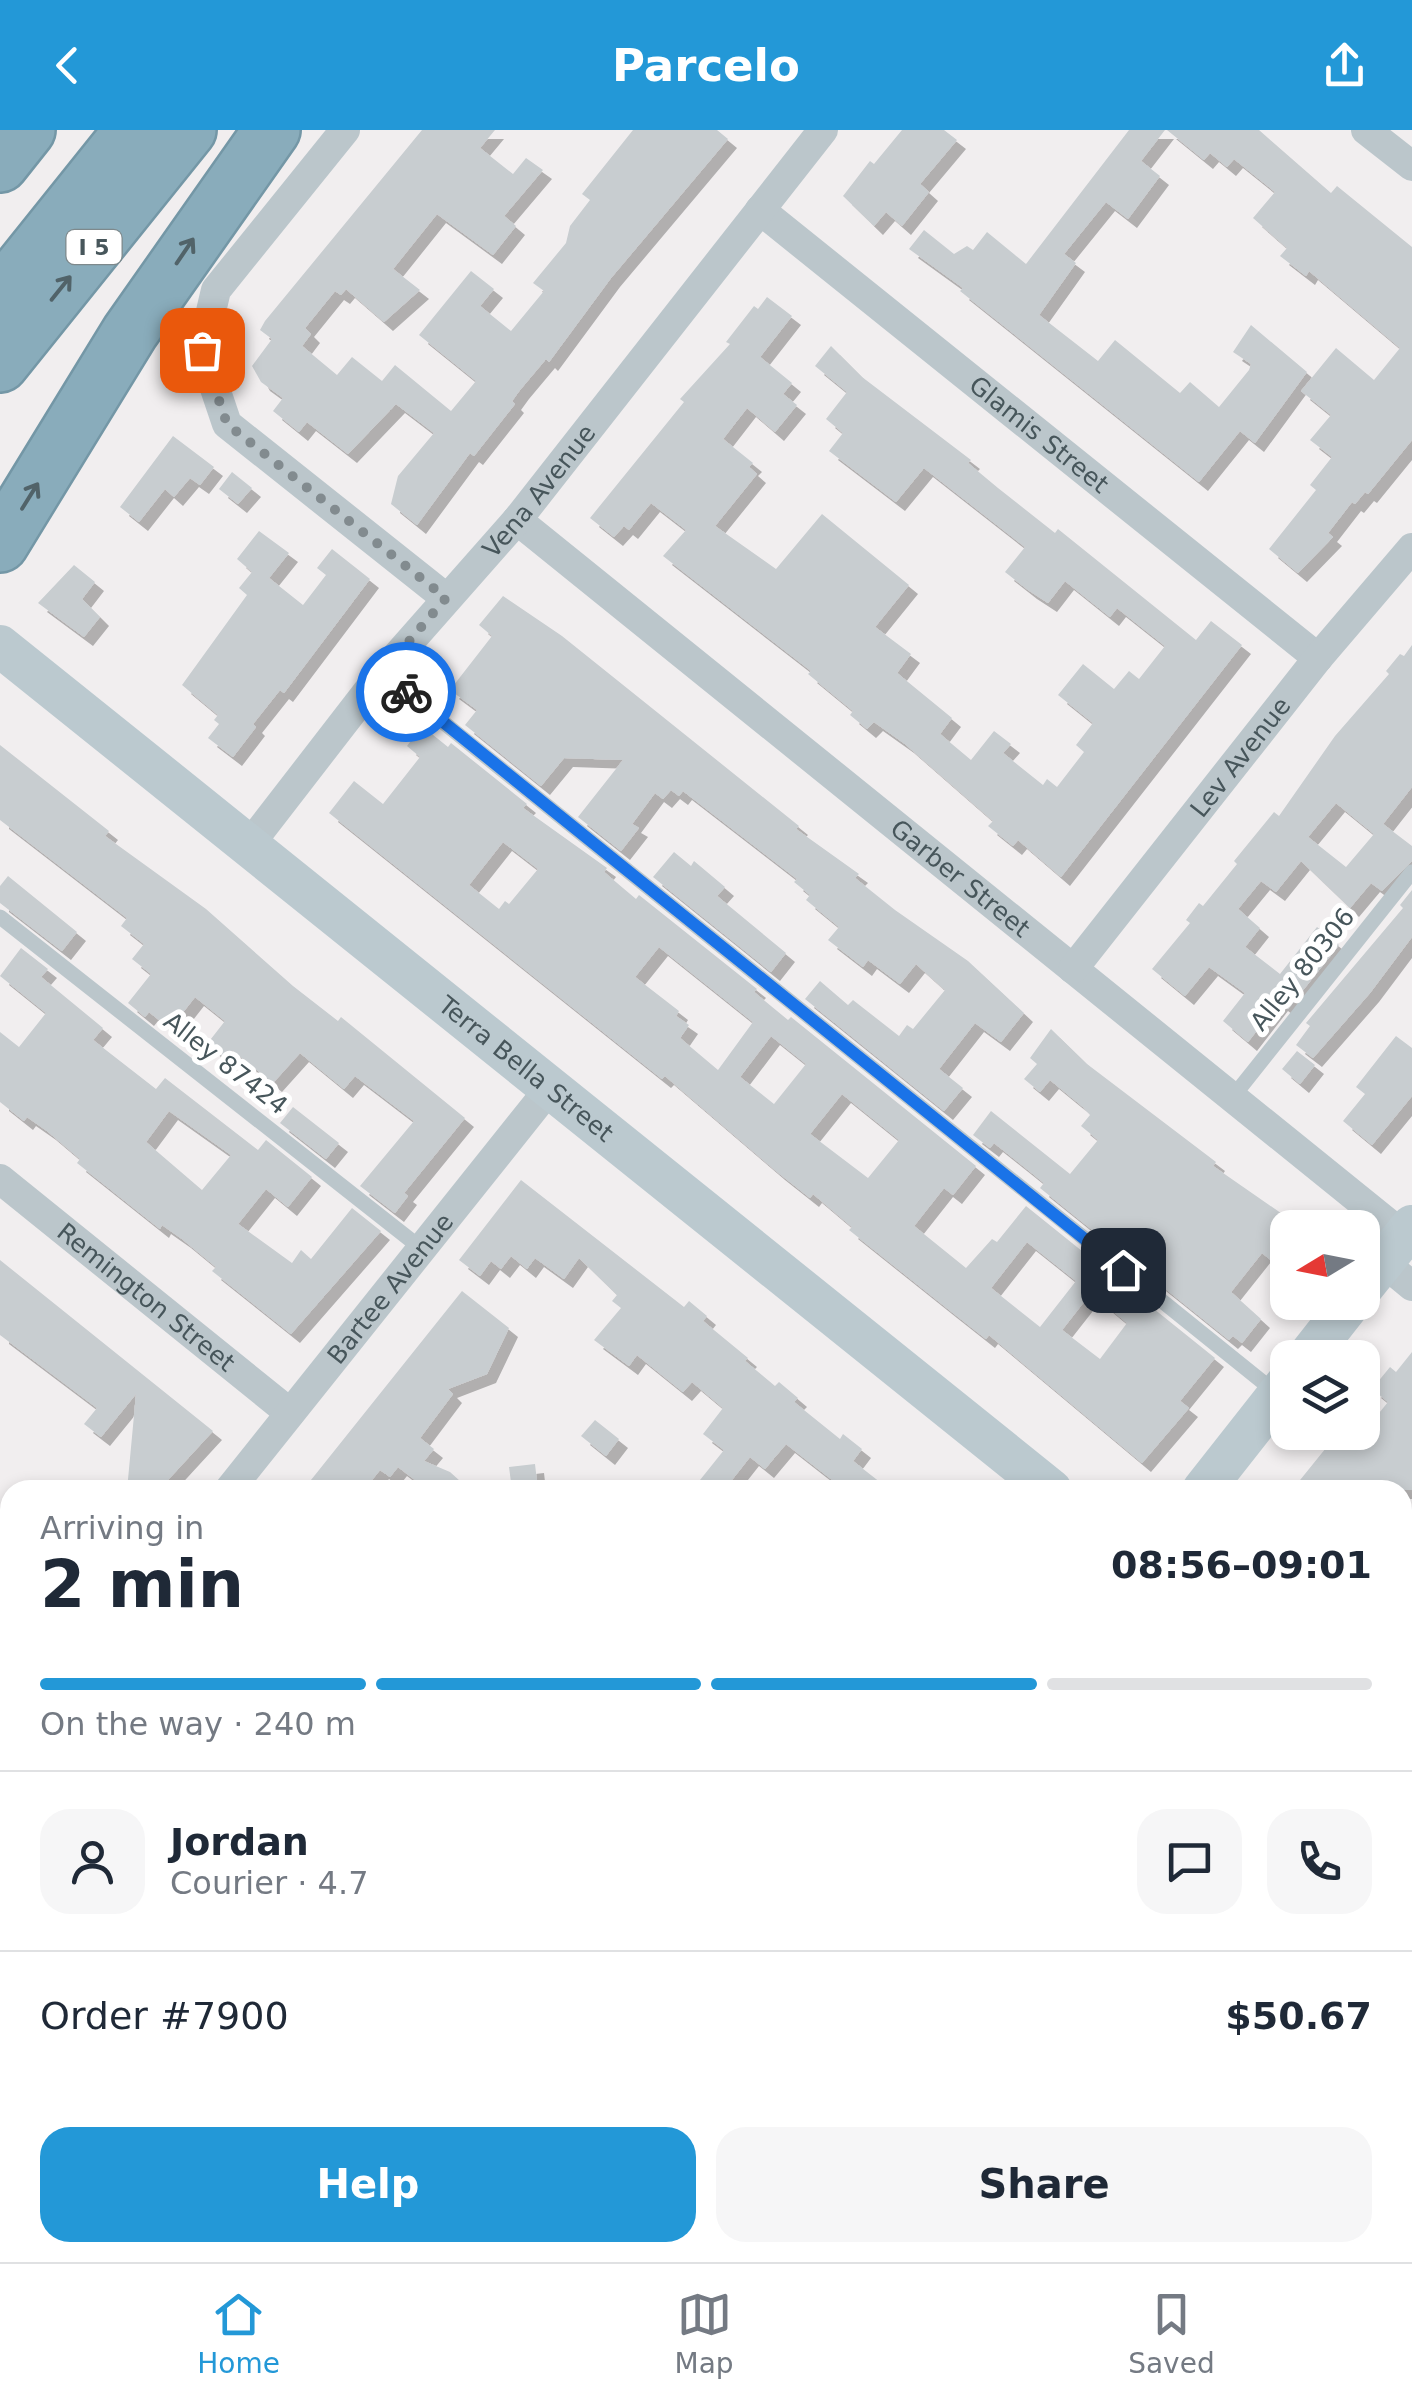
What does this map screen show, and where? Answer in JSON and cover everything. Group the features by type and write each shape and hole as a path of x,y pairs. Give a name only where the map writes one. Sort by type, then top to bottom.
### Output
{"highway":[{"path":"0,164 27,130"},
{"path":"0,250 96,130"},
{"path":"0,296 133,130"},
{"name":"I 5","path":"0,364 188,130"},
{"path":"0,544 130,332 272,130"}],"main road":[{"name":"Terra Bella Street","path":"0,646 1039,1480"},
{"path":"1321,1340 1337,1320"},
{"path":"1210,1480 1270,1403"}],"street":[{"path":"345,130 216,290 202,350 227,424 446,598"},
{"name":"Vena Avenue","path":"249,845 382,673 517,520 823,130"},
{"path":"1366,130 1412,166"},
{"name":"Glamis Street","path":"760,210 1318,658"},
{"name":"Garber Street","path":"517,520 1232,1098 1395,1260"},
{"name":"Lev Avenue","path":"1072,968 1318,658 1412,548"},
{"name":"Bartee Avenue","path":"237,1480 550,1088"},
{"name":"Remington Street","path":"0,1178 290,1413"}],"lane":[{"path":"382,673 1270,1378"},
{"name":"Alley 80306","path":"1232,1098 1412,872"},
{"name":"Alley 87424","path":"0,917 422,1249"}],"building":[{"path":"422,130 495,130 480,148 513,174 526,158 543,170 504,216 516,226 493,255 437,214 393,269 420,290 384,322 346,289 341,295 335,291 305,328 311,334 302,346 337,375 352,357 382,381 395,365 451,411 476,381 419,335 471,271 494,289 480,306 511,331 544,291 533,283 566,243 570,226 590,200 582,194 633,130 717,130 728,139 611,278 549,362 546,359 520,390 512,401 515,404 474,456 470,453 417,525 391,504 398,476 434,433 396,404 348,454 307,422 299,432 273,411 283,398 261,382 252,366 272,339 260,330 265,321"},
{"path":"902,130 944,130 957,140 920,184 929,192 902,226 886,212 874,226 843,196 870,161 874,164"},
{"path":"1129,130 1165,130 1141,161 1160,176 1128,219 1106,202 1064,254 1076,263 1039,315 1098,361 1115,340 1180,393 1190,382 1219,407 1249,370 1251,364 1233,352 1251,325 1307,372 1255,443 1240,431 1199,482 960,291 963,288 909,249 924,230 954,254 967,246 973,250 987,232 1026,264"},
{"path":"1167,130 1259,130 1331,193 1337,186 1412,247 1412,440 1368,494 1365,492 1355,504 1352,502 1328,533 1333,537 1298,573 1269,549 1316,490 1310,485 1332,457 1310,440 1331,415 1301,391 1336,348 1374,380 1400,348 1309,271 1306,276 1280,256 1287,248 1253,218 1275,192 1234,159 1227,167 1210,153 1204,160"},
{"path":"767,297 792,316 760,357 792,383 783,394 797,405 775,432 747,408 723,439 753,463 749,467 757,474 715,526 776,569 822,514 909,585 875,627 911,654 897,673 952,718 940,734 971,760 994,731 1011,744 1003,753 1043,785 1047,779 1057,787 1084,752 1076,745 1093,723 1058,695 1083,664 1114,689 1129,671 1139,679 1165,646 1117,608 1110,617 1065,581 1048,603 1028,590 1005,572 1025,547 924,468 896,502 829,451 843,433 826,419 847,392 815,366 831,346 862,377 971,460 968,463 998,488 1055,533 1058,529 1196,640 1211,621 1242,645 1061,877 1018,840 1013,846 988,826 993,821 905,744 874,722 867,729 850,715 853,711 808,674 811,671 663,556 686,530 651,503 629,530 624,526 614,537 590,518 684,402 680,399 730,344 726,342 754,306 758,309"},
{"path":"173,436 214,467 200,485 190,478 174,497 165,489 139,522 120,507"},
{"path":"232,472 252,488 238,504 219,489"},
{"path":"259,531 289,553 269,578 303,605 326,575 317,568 332,549 370,579 284,693 280,690 253,724 256,727 233,757 208,738 219,724 214,720 218,715 182,685 247,595 239,588 252,572 237,559"},
{"path":"74,565 95,582 82,599 100,617 84,637 38,603"},
{"path":"503,596 562,636 799,826 796,829 859,874 855,878 968,961 1024,1013 1001,1042 975,1023 939,1069 963,1088 944,1111 805,999 820,981 848,1005 853,1000 899,1036 907,1025 913,1029 945,990 916,964 900,984 868,960 863,967 828,940 839,927 806,900 810,895 794,882 797,879 683,791 679,796 671,790 663,799 655,793 632,824 639,828 621,851 578,817 623,760 564,758 541,786 465,725 477,710 450,690 492,636 479,625"},
{"path":"1412,645 1412,787 1383,824 1412,846 1412,861 1382,891 1371,883 1350,908 1301,861 1276,892 1261,881 1238,909 1260,928 1245,947 1280,974 1317,927 1339,945 1288,1009 1279,1002 1248,1042 1223,1021 1245,993 1209,967 1185,996 1152,969 1190,923 1186,920 1199,903 1203,906 1274,812 1279,816 1335,736 1389,674 1386,671 1400,654 1404,656","holes":["1336,803 1374,834 1346,867 1308,837"]},
{"path":"422,726 448,747 451,743 527,804 523,808 607,868 604,872 636,899 639,895 757,989 754,992 788,1020 791,1017 976,1166 953,1195 944,1188 914,1226 966,1268 992,1239 997,1242 1026,1206 1215,1358 1180,1401 1189,1408 1142,1463 989,1335 986,1339 849,1230 852,1227 813,1194 810,1198 665,1076 662,1079 329,813 354,781 383,804 420,757 407,746","holes":["503,842 538,869 509,904 505,901 499,909 469,885","659,947 753,1022 718,1070 680,1038 689,1025 676,1016 679,1011 635,977","771,1036 806,1064 774,1104 740,1077","842,1094 899,1140 868,1178 810,1134","1027,1242 1076,1281 1040,1327 991,1288","1091,1293 1127,1323 1100,1359 1062,1330"]},
{"path":"0,745 109,831 105,836 206,909 293,986 338,1021 341,1017 465,1118 404,1193 408,1196 395,1213 360,1186 414,1121 355,1076 344,1089 300,1053 273,1083 232,1050 226,1059 207,1044 225,1021 195,997 170,1029 149,1012 145,1017 128,1003 151,974 132,959 144,944 121,926 127,918 0,820"},
{"path":"674,852 691,866 694,861 725,887 717,896 786,953 771,972 653,877"},
{"path":"8,876 77,932 62,951 0,903 0,886"},
{"path":"1412,890 1412,937 1313,1058 1296,1045 1310,1026 1306,1023 1403,908 1400,905"},
{"path":"21,948 48,969 41,977 103,1028 93,1040 156,1089 165,1078 258,1150 266,1140 312,1177 288,1207 266,1189 238,1224 292,1263 301,1250 311,1259 352,1208 381,1231 291,1334 212,1271 216,1267 182,1239 162,1225 160,1229 77,1163 80,1159 47,1131 27,1117 24,1121 0,1102 0,1032 19,1047 46,1013 0,976","holes":["169,1111 231,1155 202,1190 146,1142"]},
{"path":"1051,1029 1087,1064 1216,1162 1213,1166 1276,1210 1270,1210 1270,1259 1262,1253 1231,1292 1261,1319 1242,1343 1233,1336 1229,1340 1040,1188 1044,1183 994,1143 990,1148 973,1135 991,1111 1070,1174 1098,1140 1081,1126 1090,1115 1083,1107 1050,1080 1040,1092 1024,1079 1037,1064 1030,1058"},
{"path":"1396,1036 1412,1048 1412,1096 1372,1145 1343,1121 1365,1094 1356,1087"},
{"path":"1297,1051 1315,1065 1300,1084 1282,1069"},
{"path":"293,1107 339,1143 326,1159 280,1123"},
{"path":"521,1180 684,1307 689,1301 707,1316 703,1321 748,1358 745,1361 775,1386 779,1382 798,1398 794,1402 840,1439 843,1434 862,1449 853,1461 877,1480 832,1480 786,1444 765,1469 750,1457 732,1480 700,1480 724,1450 703,1434 723,1408 692,1382 683,1392 637,1355 629,1366 594,1340 621,1308 612,1301 617,1295 579,1258 564,1279 535,1258 527,1269 511,1256 501,1269 491,1261 480,1276 459,1260"},
{"path":"0,1260 213,1431 168,1480 128,1480 136,1394 101,1437 84,1424 97,1408 0,1335"},
{"path":"462,1291 509,1328 487,1374 448,1389 453,1394 420,1438 434,1449 424,1461 459,1480 415,1480 398,1467 390,1477 380,1470 372,1480 311,1480"},
{"path":"1412,1352 1412,1480 1300,1480 1324,1450 1380,1450 1380,1412 1388,1402 1380,1396 1380,1379 1390,1367 1396,1372"},
{"path":"595,1420 619,1439 606,1456 581,1436"},
{"path":"535,1464 537,1480 511,1480 509,1467"}],"way so far":[{"path":"202,350 227,424 446,598 382,673 406,692"}],"route":[{"path":"406,692 1123,1270"}]}
